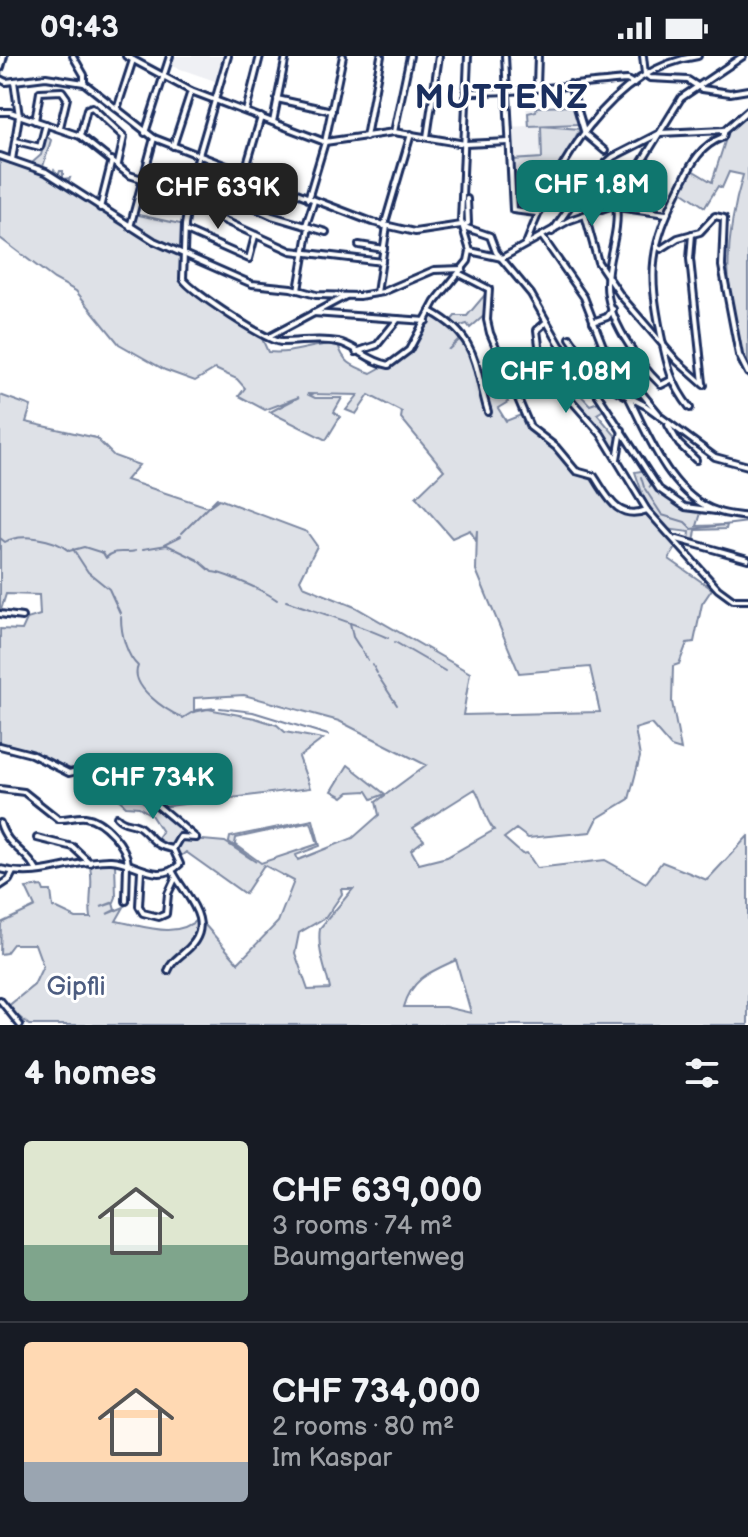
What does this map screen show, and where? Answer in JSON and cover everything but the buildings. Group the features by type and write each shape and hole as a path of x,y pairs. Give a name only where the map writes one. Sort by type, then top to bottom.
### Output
{"main road":[{"path":"0,67 3,56"}],"street":[{"path":"73,56 84,75 84,83"},
{"path":"126,56 191,91 325,142 394,132 465,144 509,142"},
{"path":"145,133 170,56"},
{"path":"228,56 197,156 188,204 182,276 188,286 223,312 278,342 302,338 340,342 365,359 389,365 409,350 462,272 470,251 461,225 468,56"},
{"path":"246,111 260,56"},
{"path":"273,122 286,56"},
{"path":"298,290 311,200 343,56"},
{"path":"366,137 381,56"},
{"path":"394,132 410,56"},
{"path":"427,137 439,56"},
{"path":"505,56 514,213 536,213"},
{"path":"537,86 538,56"},
{"path":"643,56 645,74 650,78 688,80 699,87 730,93 748,90"},
{"path":"526,244 536,213 583,131 645,74 672,61 698,56"},
{"path":"671,380 661,385 634,355 613,309 607,287 618,229 616,206 681,98 743,56"},
{"path":"117,109 133,60"},
{"path":"0,79 14,81 46,77 84,83 154,138 244,175 386,226 419,232 468,223 467,199"},
{"path":"468,92 506,93 537,86 627,80 634,84"},
{"path":"12,160 19,116 14,81"},
{"path":"570,84 583,131 605,151"},
{"path":"35,121 40,92 62,91 67,98 60,127"},
{"path":"173,146 191,91"},
{"path":"277,99 332,111"},
{"path":"80,136 86,111 92,107 124,137 118,165"},
{"path":"690,408 671,380 651,286 657,244 666,214 694,160 708,144 723,137 725,130 748,110"},
{"path":"0,112 60,127 80,136 129,175 142,179"},
{"path":"244,175 261,117"},
{"path":"16,141 40,147 46,123"},
{"path":"552,232 595,171 657,134 725,130"},
{"path":"377,293 386,226 411,134"},
{"path":"130,227 154,138"},
{"path":"0,156 46,172 154,241 239,280 346,296 377,293 434,270 462,272 489,289 487,320 490,333 530,427 556,447 576,471 594,476 605,498 613,506 629,513 647,510"},
{"path":"100,208 112,159"},
{"path":"192,180 272,216 326,232"},
{"path":"188,204 255,236 303,253 382,262"},
{"path":"470,251 502,258 585,215 616,206 666,214"},
{"path":"585,215 598,262 625,302 662,340 677,361 704,385 690,259 692,234"},
{"path":"657,244 661,249 674,240 700,232 712,217 723,216 726,223 722,266 739,355 748,373"},
{"path":"461,225 488,233 496,252 531,294 564,350 593,379 628,396 724,462 748,466"},
{"path":"185,230 249,259 255,236"},
{"path":"543,238 581,292 603,346 658,416"},
{"path":"359,245 384,249"},
{"path":"492,257 496,252"},
{"path":"271,336 346,296"},
{"path":"593,322 607,317 613,309"},
{"path":"432,312 457,328 473,349 488,412"},
{"path":"313,313 426,321"},
{"path":"356,352 377,345 398,319"},
{"path":"546,322 537,330 536,338 550,373 595,426 647,510 726,595 733,600 748,600"},
{"path":"570,338 591,368 595,389 663,494 685,507 748,517"},
{"path":"628,396 651,443 673,476 690,495 716,511"},
{"path":"668,423 679,444 696,460"},
{"path":"617,459 621,428"},
{"path":"675,539 748,559"},
{"path":"0,614 22,617"},
{"path":"0,746 31,754 74,774 95,767 158,806 196,838 180,837 173,849"},
{"path":"0,789 24,792 58,819 81,817 97,821 120,844 128,863 126,901"},
{"path":"117,817 125,824 139,826 157,846 173,849"},
{"path":"0,823 5,839 31,860 37,871"},
{"path":"37,838 73,847 90,863"},
{"path":"0,869 37,871 90,863 128,863 154,874 172,870 180,862 173,849"},
{"path":"141,870 140,911 159,917 166,914 168,894 176,878"},
{"path":"168,971 195,940 199,918 194,900 172,870"},
{"path":"0,886 9,880 13,872"},
{"path":"0,1000 20,1025"}],"shaded area":[{"path":"172,56 226,56 218,82 169,65"},
{"path":"537,88 537,107 575,105 580,123 541,126 542,158 511,160 509,127 527,126 526,91"}],"green space":[{"path":"575,106 579,124 529,126 528,113 536,111 537,107"},
{"path":"748,112 748,375 737,363 728,269 732,224 743,175 729,172 722,188 718,186 705,207 680,190 690,169 712,182 729,129"},
{"path":"541,126 580,129 537,209 517,210 512,160 542,158"},
{"name":"Gipfli","path":"46,136 51,140 42,170 51,175 54,170 58,176 63,171 63,179 70,178 67,185 129,227 134,214 185,225 183,279 223,314 259,332 268,352 338,344 350,363 371,373 405,354 432,312 450,322 455,316 467,316 488,291 486,314 470,328 467,324 457,327 463,335 448,350 464,336 477,360 508,402 498,408 506,421 521,415 530,430 555,448 574,473 593,478 609,501 620,509 648,510 635,472 646,470 654,483 649,487 655,485 669,499 701,513 697,526 727,525 726,529 696,530 694,543 689,541 690,532 666,529 679,543 669,559 712,589 702,604 694,642 687,643 679,664 673,666 672,702 681,750 671,747 651,724 635,729 640,757 629,799 598,818 591,832 528,838 516,829 504,838 522,854 527,853 537,868 605,860 646,883 662,862 707,880 748,836 748,1025 29,1025 7,1007 34,985 43,966 35,944 13,944 6,953 0,954 1,923 35,907 26,888 42,886 44,891 51,891 53,907 76,918 91,918 90,866 115,862 116,897 114,902 101,907 113,903 115,910 107,914 124,907 116,921 159,930 190,925 199,918 238,963 278,922 294,881 264,865 245,894 186,852 180,857 174,846 180,838 225,842 256,862 229,842 230,837 313,820 320,846 296,855 298,860 353,838 379,815 376,802 426,765 339,721 244,695 194,698 194,712 208,709 255,718 277,725 285,732 323,739 299,757 310,788 161,807 97,766 69,773 48,761 0,746 0,629 22,630 27,619 40,615 39,595 6,594 0,613 0,395 31,406 26,422 96,438 114,456 139,465 126,480 208,507 219,499 307,532 317,546 300,580 303,586 355,607 470,673 463,715 600,712 590,667 519,673 476,570 477,530 476,541 470,530 452,538 416,497 444,470 401,418 402,412 369,395 356,414 346,410 358,395 307,394 315,398 342,398 334,412 340,417 326,440 270,412 299,397 265,410 239,396 245,388 237,379 215,369 195,381 165,370 119,344 76,291 54,279 0,238 0,157 32,163 41,155","holes":["475,789 494,830 447,857 419,864 411,850 424,840 413,828","311,822 318,844 261,863 235,844 236,838","341,889 353,889 320,928 321,951 330,989 308,990 295,953 299,933 326,917 342,894","456,960 471,1013 445,1007 404,1007 412,989 430,972"]},
{"path":"575,389 590,405 601,401 607,408 597,414 620,441 617,453 570,398"},
{"path":"348,765 385,794 372,799 367,791 349,792 343,797 332,791"},
{"path":"96,768 156,806 191,835 176,837 171,847 154,843 162,832 151,815 139,807 126,806 102,784 94,781"}],"waterway":[{"path":"641,477 644,487"},
{"path":"645,489 662,515 685,522 692,529 748,522"},
{"path":"182,533 217,498"},
{"path":"165,544 181,536"},
{"path":"0,538 5,542 37,538 69,551 84,547 103,553 106,558 116,552 136,551"},
{"path":"143,549 167,545 198,560 212,572 244,583 277,600"},
{"path":"73,549 88,572 109,589 120,613"},
{"path":"286,601 388,638"},
{"path":"121,617 125,644 138,666 139,681 150,696 183,718 196,710 215,708"},
{"path":"350,623 353,637 368,660"},
{"path":"395,642 445,671"},
{"path":"372,664 377,673"},
{"path":"378,676 397,705"},
{"path":"220,708 253,712 328,735"}],"district":[{"name":"MUTTENZ","path":"502,97"}]}
